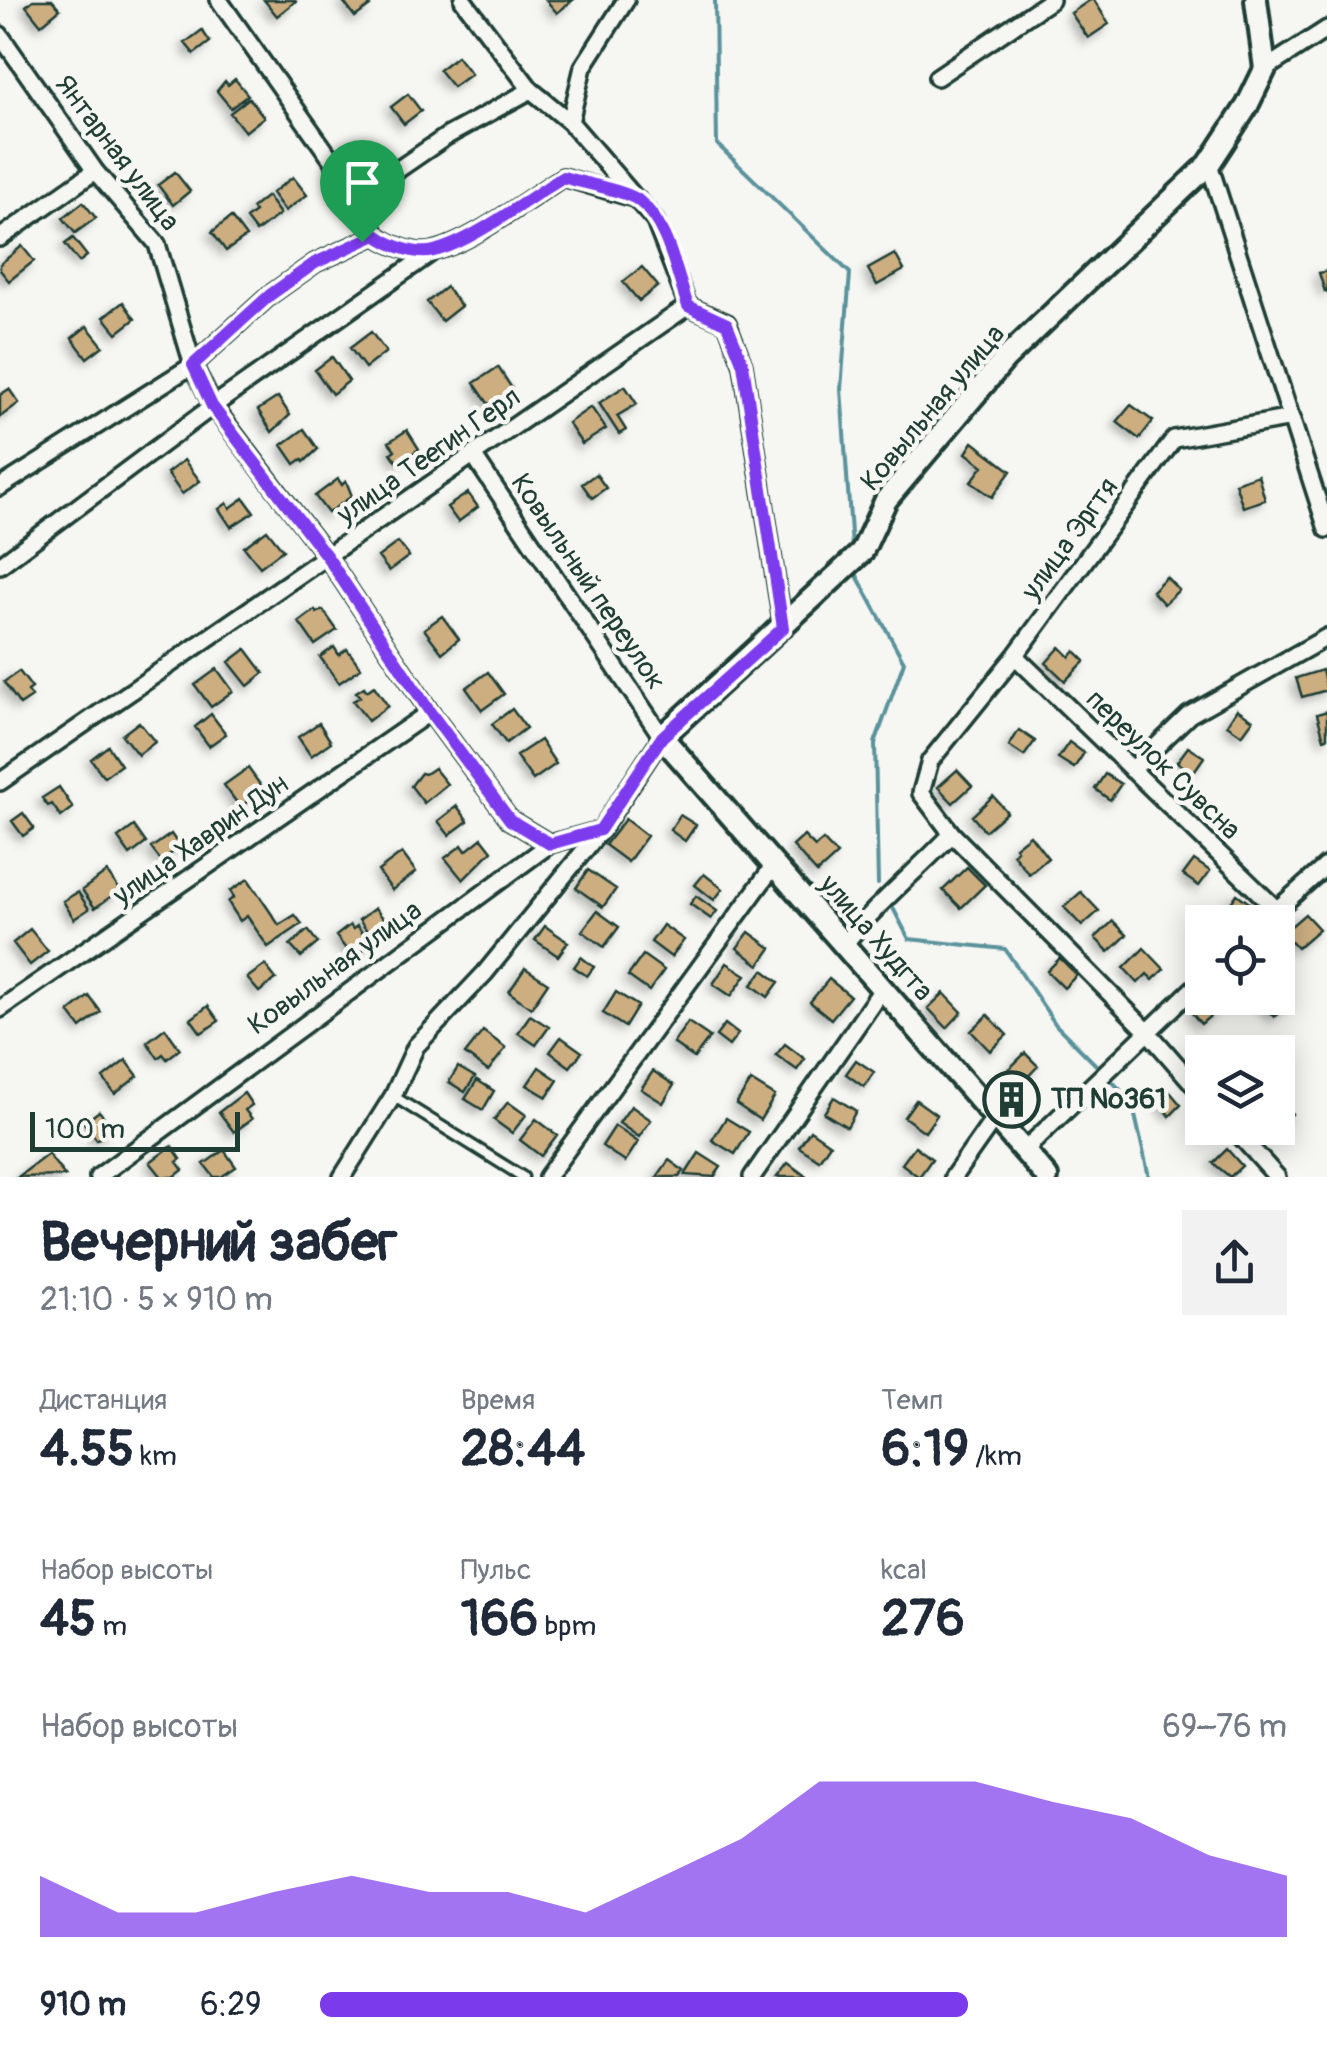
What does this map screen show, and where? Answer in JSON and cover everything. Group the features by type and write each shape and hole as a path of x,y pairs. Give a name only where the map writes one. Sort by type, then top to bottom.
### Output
{"street":[{"path":"219,0 358,197 376,235 390,245 432,252"},
{"path":"464,0 531,90 570,122 637,199 661,232 688,306 727,324 743,364 783,628"},
{"path":"570,122 583,67 626,0"},
{"path":"937,77 1051,0"},
{"path":"1256,0 1266,69 1327,30"},
{"name":"Янтарная улица","path":"0,36 96,171 157,244 193,365 212,406 328,558 430,712 510,820 550,844"},
{"name":"Ковыльная улица","path":"98,1177 550,844 600,830 662,737 862,552 886,500 1005,359 1209,164 1266,69"},
{"path":"358,197 447,136 531,90"},
{"path":"1209,164 1327,529"},
{"path":"0,238 96,171"},
{"path":"0,565 212,406 432,252 465,237 563,177 637,199"},
{"path":"0,487 193,365 270,295 315,263 376,235"},
{"name":"улица Теегин Герл","path":"0,782 688,306"},
{"name":"улица Эргтя","path":"952,834 921,794 930,761 1015,656 1174,440 1292,418"},
{"name":"Ковыльный переулок","path":"472,454 662,737"},
{"path":"1132,770 1189,715 1327,637"},
{"name":"переулок Сувсна","path":"1015,656 1271,905"},
{"name":"улица Хаврин Дун","path":"0,1009 430,712"},
{"name":"улица Худгта","path":"662,737 1047,1177"},
{"path":"342,1177 393,1096 416,1046 485,973 600,830"},
{"path":"844,944 872,909 897,891 952,834 1185,1074"},
{"path":"546,1177 775,864"},
{"path":"1282,905 1327,865"},
{"path":"752,1177 883,988"},
{"path":"1027,1152 1185,996"},
{"path":"953,1177 996,1116"},
{"path":"1248,1145 1277,1177"}],"lane":[{"path":"393,1096 523,1177"}],"building":[{"path":"33,0 52,0 60,9 41,25 26,6"},
{"path":"264,0 295,0 296,1 277,16"},
{"path":"342,0 366,0 370,6 355,17"},
{"path":"546,0 573,0 557,13"},
{"path":"1094,0 1109,24 1088,38 1071,13"},
{"path":"202,30 210,42 194,54 185,43"},
{"path":"457,56 471,74 453,87 439,70"},
{"path":"235,79 248,95 231,108 217,91 225,81 228,85"},
{"path":"408,94 421,111 404,124 391,107"},
{"path":"249,98 264,117 245,132 230,113"},
{"path":"175,172 190,191 173,205 158,185"},
{"path":"293,177 307,195 285,211 272,193"},
{"path":"267,196 280,214 256,232 246,219"},
{"path":"83,202 96,218 75,233 63,218"},
{"path":"231,217 246,237 226,251 212,232"},
{"path":"73,238 87,256 79,262 65,244"},
{"path":"22,246 34,261 9,281 0,264"},
{"path":"895,254 904,270 877,285 868,269"},
{"path":"642,267 658,286 639,301 623,282"},
{"path":"1327,271 1327,292 1325,292 1319,273"},
{"path":"446,287 461,306 442,321 427,302"},
{"path":"123,302 135,319 117,333 104,317"},
{"path":"87,326 103,346 87,358 72,338"},
{"path":"371,332 386,352 365,368 350,348"},
{"path":"332,357 349,381 332,394 315,370"},
{"path":"498,367 515,393 492,409 474,383"},
{"path":"625,386 637,404 617,416 626,430 619,434 599,403"},
{"path":"9,389 19,403 0,417 0,395"},
{"path":"278,397 290,415 272,432 258,410"},
{"path":"1131,405 1153,421 1139,439 1117,422"},
{"path":"591,407 606,429 582,444 568,423"},
{"path":"304,429 318,449 304,462 302,459 295,464 282,445"},
{"path":"407,430 419,449 398,463 389,442"},
{"path":"973,442 1011,471 992,497 971,482 983,466 966,453"},
{"path":"184,460 200,481 182,494 167,473"},
{"path":"596,474 606,488 592,498 582,484"},
{"path":"1258,475 1265,500 1243,507 1235,483"},
{"path":"338,479 342,485 346,481 352,496 328,513 315,496"},
{"path":"468,493 478,507 458,522 447,507"},
{"path":"244,498 254,512 231,527 219,509 227,503 230,508"},
{"path":"267,530 283,550 260,567 244,547"},
{"path":"398,542 409,556 389,571 378,557"},
{"path":"1166,577 1179,590 1164,604 1152,591"},
{"path":"315,610 323,610 337,630 315,645 299,622"},
{"path":"442,616 459,639 442,653 424,629"},
{"path":"334,647 339,655 347,649 361,668 339,683 320,657"},
{"path":"1060,647 1070,657 1075,651 1085,661 1065,681 1046,663"},
{"path":"246,649 264,673 248,686 229,662"},
{"path":"217,669 233,691 211,707 195,685"},
{"path":"1322,670 1327,690 1302,697 1296,678"},
{"path":"19,671 32,688 28,691 32,697 20,705 4,682"},
{"path":"488,672 504,694 482,710 466,688"},
{"path":"374,686 388,706 368,721 353,701 360,697 356,692"},
{"path":"512,709 526,728 506,743 492,724"},
{"path":"1237,709 1253,720 1242,735 1227,725"},
{"path":"1327,711 1327,738 1324,739 1317,714"},
{"path":"211,714 226,734 209,746 195,727"},
{"path":"139,722 155,742 138,755 122,735"},
{"path":"319,723 331,742 311,756 298,737"},
{"path":"1019,730 1035,741 1024,756 1009,746"},
{"path":"540,740 556,764 533,780 516,756"},
{"path":"1069,742 1084,753 1074,768 1058,758"},
{"path":"108,746 121,765 104,777 91,759"},
{"path":"1188,747 1204,757 1193,773 1177,762"},
{"path":"248,768 264,790 240,807 224,785"},
{"path":"434,768 447,784 424,803 411,786 421,773"},
{"path":"957,770 972,786 953,803 938,787"},
{"path":"1105,774 1121,784 1110,800 1095,789"},
{"path":"59,787 73,808 61,817 42,798"},
{"path":"993,796 1007,812 985,831 972,816"},
{"path":"457,806 468,821 449,835 438,821"},
{"path":"23,813 34,828 23,836 12,821"},
{"path":"680,815 696,825 685,841 670,830"},
{"path":"625,819 647,836 628,862 605,845"},
{"path":"134,826 146,843 130,855 118,838"},
{"path":"171,834 180,847 161,861 151,848"},
{"path":"1030,835 1048,858 1029,874 1013,854 1015,847"},
{"path":"804,836 815,847 823,840 837,855 817,873 793,846"},
{"path":"482,838 492,851 463,880 445,858 462,845 466,851"},
{"path":"402,853 416,872 392,890 378,871"},
{"path":"1194,860 1210,871 1199,886 1183,875"},
{"path":"967,867 985,885 961,908 943,890"},
{"path":"588,870 616,889 603,907 576,888"},
{"path":"107,872 120,890 95,908 82,890"},
{"path":"704,874 723,889 714,900 695,885"},
{"path":"248,879 279,925 295,915 302,924 268,947 247,916 240,921 228,902 234,897 230,891"},
{"path":"78,892 89,909 74,919 63,901"},
{"path":"1081,892 1099,911 1082,926 1064,907"},
{"path":"1237,894 1252,905 1229,905"},
{"path":"696,896 717,911 711,919 690,904"},
{"path":"375,908 391,928 375,941 359,920"},
{"path":"597,911 619,927 604,947 582,931"},
{"path":"1305,914 1319,929 1297,948 1295,946 1295,923"},
{"path":"1113,921 1127,935 1109,952 1095,938"},
{"path":"350,925 353,929 357,926 371,944 353,958 336,936"},
{"path":"663,925 684,940 671,957 651,942"},
{"path":"545,926 568,942 558,956 535,940"},
{"path":"30,929 48,951 30,965 13,943"},
{"path":"308,930 318,943 301,957 290,945"},
{"path":"749,932 771,948 759,965 737,948"},
{"path":"1144,948 1164,969 1153,980 1147,974 1138,983 1124,968"},
{"path":"643,955 664,970 649,991 628,976"},
{"path":"581,957 594,967 587,976 574,967"},
{"path":"1060,958 1077,975 1064,988 1047,971"},
{"path":"727,963 746,975 731,996 713,984"},
{"path":"265,965 276,979 259,992 247,978"},
{"path":"525,968 548,983 531,1008 509,992"},
{"path":"763,970 779,982 768,997 752,985"},
{"path":"829,979 850,996 831,1019 810,1002"},
{"path":"616,992 638,1006 625,1027 603,1013"},
{"path":"944,993 962,1012 947,1028 928,1008"},
{"path":"89,996 101,1012 81,1028 69,1012"},
{"path":"208,1006 219,1021 201,1033 191,1019"},
{"path":"530,1015 549,1027 536,1045 518,1033"},
{"path":"988,1015 1007,1035 990,1051 971,1031"},
{"path":"1194,1015 1212,1015 1201,1024"},
{"path":"688,1022 710,1037 694,1058 673,1043"},
{"path":"725,1024 738,1034 729,1046 716,1036"},
{"path":"165,1028 180,1049 167,1059 163,1054 158,1058 147,1042"},
{"path":"483,1031 506,1048 488,1071 465,1054"},
{"path":"561,1037 582,1052 570,1067 550,1052"},
{"path":"785,1044 805,1059 797,1070 776,1055"},
{"path":"1025,1053 1038,1066 1018,1087 1004,1074"},
{"path":"126,1060 138,1076 115,1094 103,1078"},
{"path":"856,1060 874,1072 864,1087 846,1074"},
{"path":"458,1067 475,1077 465,1092 449,1082"},
{"path":"539,1067 558,1080 547,1097 527,1085"},
{"path":"653,1071 674,1085 663,1103 641,1089"},
{"path":"477,1080 494,1091 483,1110 465,1099"},
{"path":"751,1081 775,1096 760,1120 736,1104"},
{"name":"ТП №361","path":"1012,1092 1019,1097 1012,1106 1005,1101"},
{"path":"1170,1092 1181,1105 1170,1116 1159,1102"},
{"path":"244,1093 252,1105 245,1110 252,1119 234,1132 219,1112"},
{"path":"834,1097 856,1111 847,1127 824,1113"},
{"path":"916,1100 937,1115 925,1132 904,1117"},
{"path":"508,1102 526,1115 512,1133 494,1120"},
{"path":"631,1106 651,1120 639,1137 619,1123"},
{"path":"99,1111 113,1128 97,1140 84,1123"},
{"path":"726,1118 749,1132 735,1154 712,1140"},
{"path":"536,1119 557,1135 541,1156 520,1140"},
{"path":"615,1126 638,1142 625,1162 602,1146"},
{"path":"810,1130 830,1144 819,1160 799,1147"},
{"path":"172,1146 183,1170 174,1177 162,1177 150,1162"},
{"path":"915,1146 932,1159 919,1177 902,1164"},
{"path":"1227,1149 1242,1166 1230,1177 1213,1163"},
{"path":"224,1150 236,1167 214,1177 204,1164"},
{"path":"699,1153 721,1167 714,1177 685,1175"},
{"path":"48,1154 65,1176 18,1177"},
{"path":"669,1160 684,1171 679,1177 657,1177"},
{"path":"788,1163 807,1177 777,1177"}],"waterway":[{"path":"715,0 717,144 850,273 841,389 852,548"},
{"path":"855,572 904,662 875,743 878,884"},
{"path":"893,908 909,939 1005,949 1056,1025 1100,1069"},
{"path":"1107,1076 1132,1102 1149,1177"}],"place":[{"name":"ТП №361","path":"1012,1099"}],"route":[{"path":"563,177 637,199 656,221 688,306 727,324 743,364 783,628 662,737 600,830 550,844 510,820 430,712 328,558 212,406 193,365 270,295 315,263 362,242 376,235 390,245 432,252 465,237 563,177"}]}
